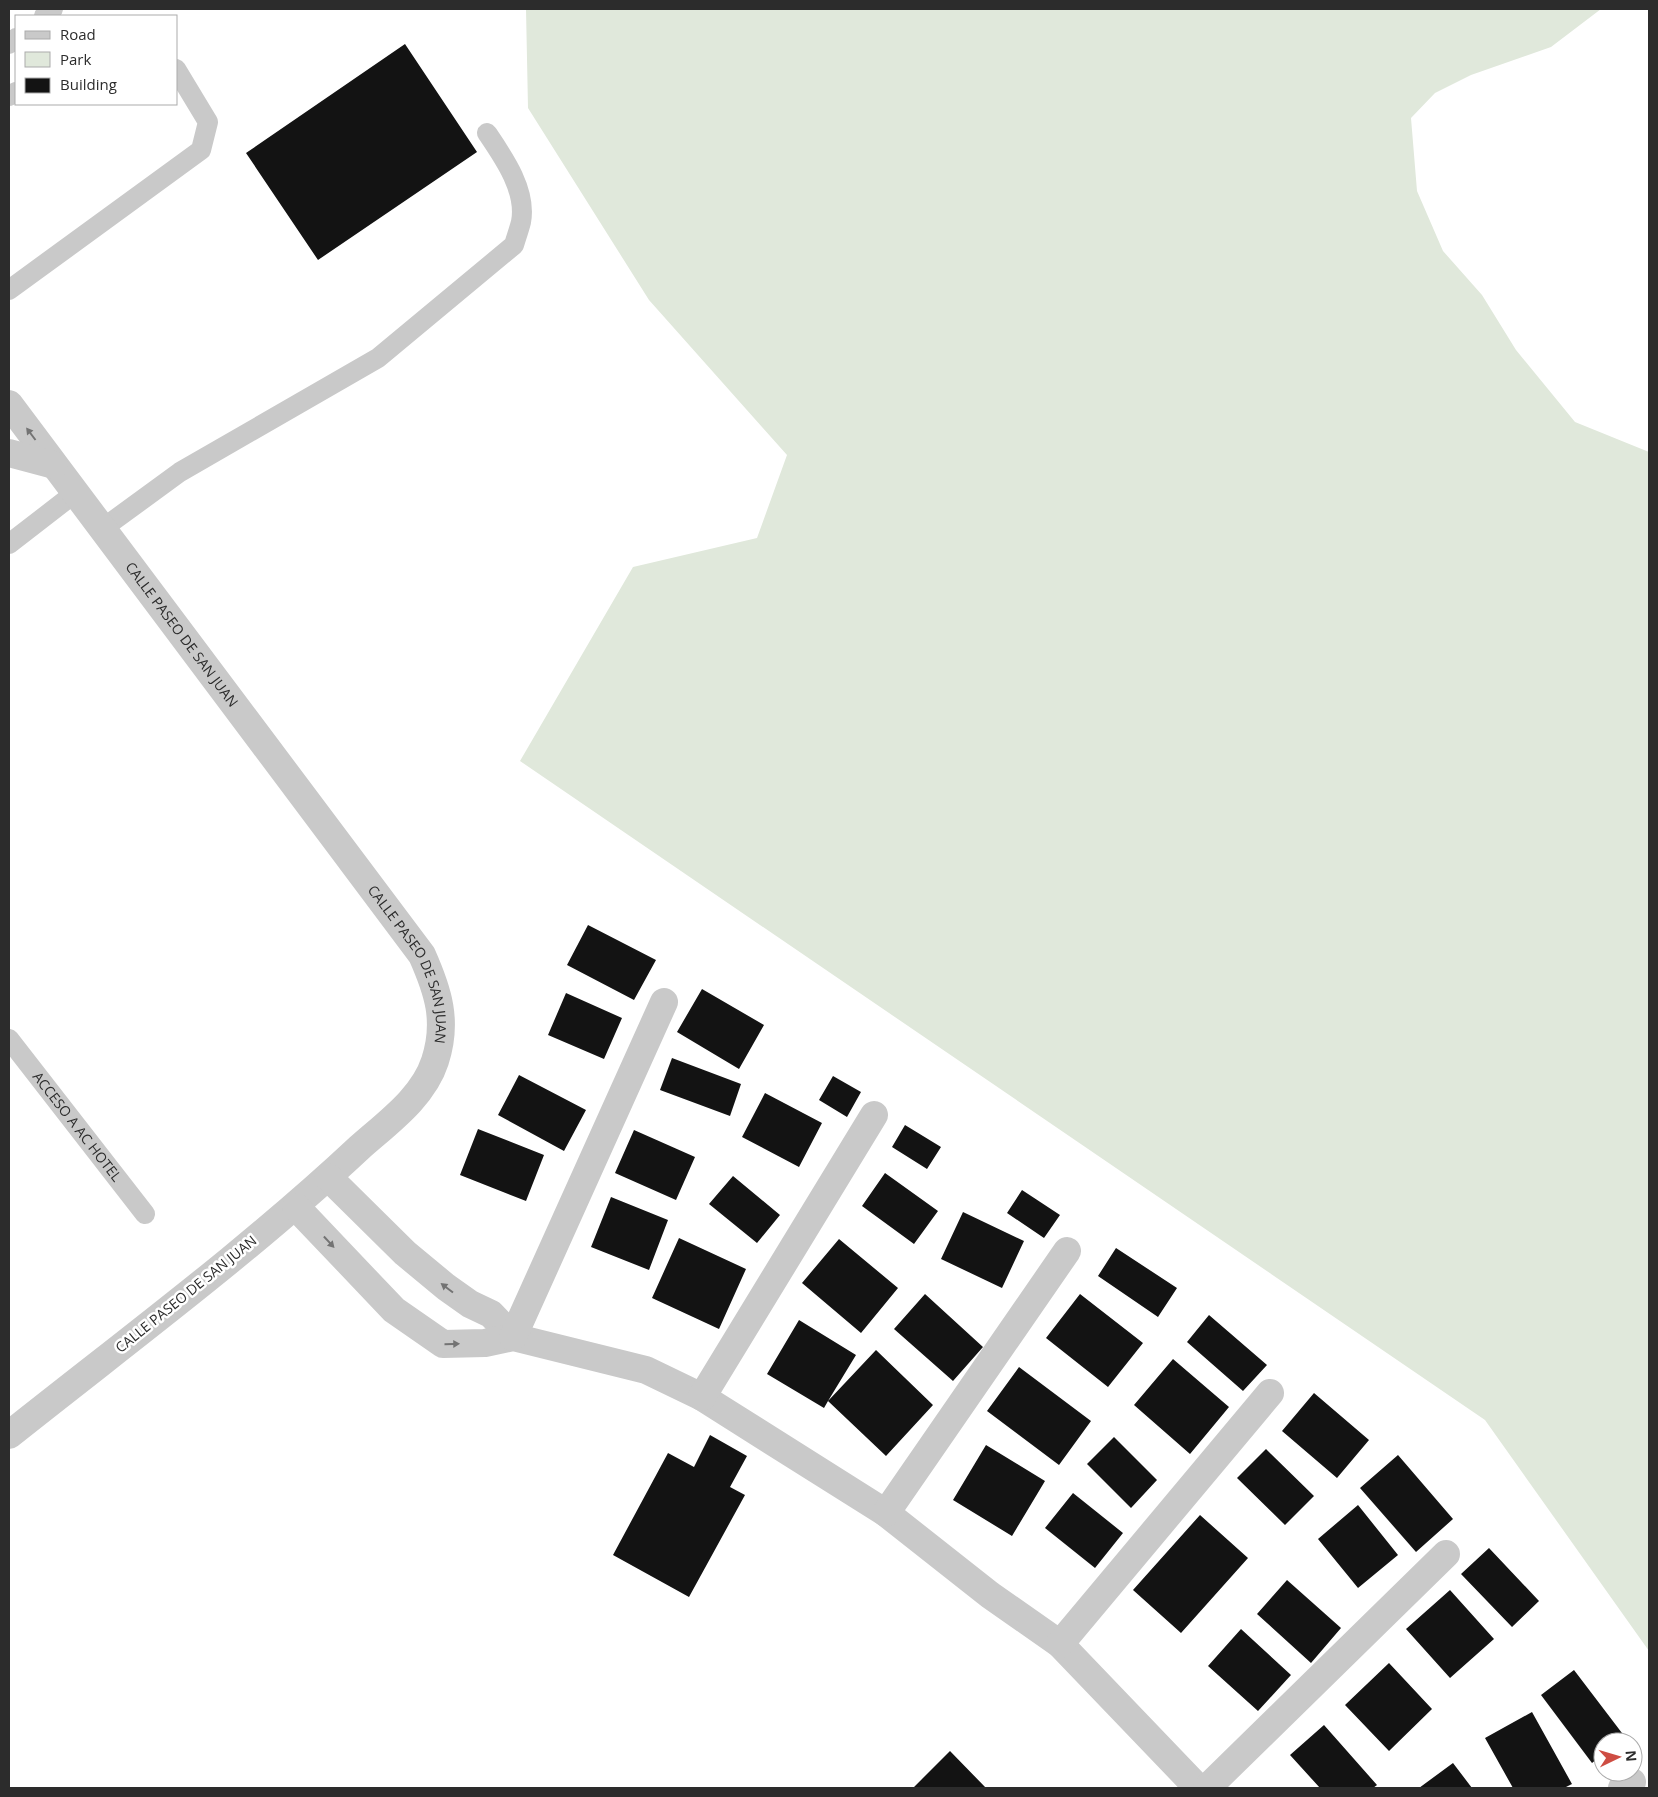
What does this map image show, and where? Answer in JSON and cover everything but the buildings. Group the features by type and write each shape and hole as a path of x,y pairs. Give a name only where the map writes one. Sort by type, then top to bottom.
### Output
{"street":[{"name":"CALLE PASEO DE SAN JUAN","path":"9,1435 296,1207 418,1093 435,1061 441,1025 437,988 422,955 102,528 11,411"},
{"path":"9,453 54,465"},
{"path":"513,1337 664,1002"},
{"path":"702,1397 874,1115"},
{"path":"328,1178 405,1253 446,1287 470,1304 491,1314 513,1337"},
{"path":"296,1207 394,1310 443,1344 485,1343 513,1337 646,1370 702,1397 886,1513 990,1595 1060,1644 1198,1788"},
{"path":"886,1513 1067,1251"},
{"path":"1060,1644 1270,1394"},
{"path":"1207,1788 1446,1554"}],"lane":[{"path":"9,290 201,150 208,122 178,73"},
{"path":"102,528 180,472 378,358 514,245 521,221 519,194 505,160 486,133"},
{"path":"9,544 75,493"},
{"name":"ACCESO A AC HOTEL","path":"9,1039 146,1214"}],"green space":[{"path":"526,9 1601,9 1551,47 1471,75 1435,93 1411,118 1417,191 1443,251 1482,295 1516,350 1575,422 1649,452 1649,1651 1485,1420 520,761 633,567 757,538 787,455 649,300 528,108"}]}
